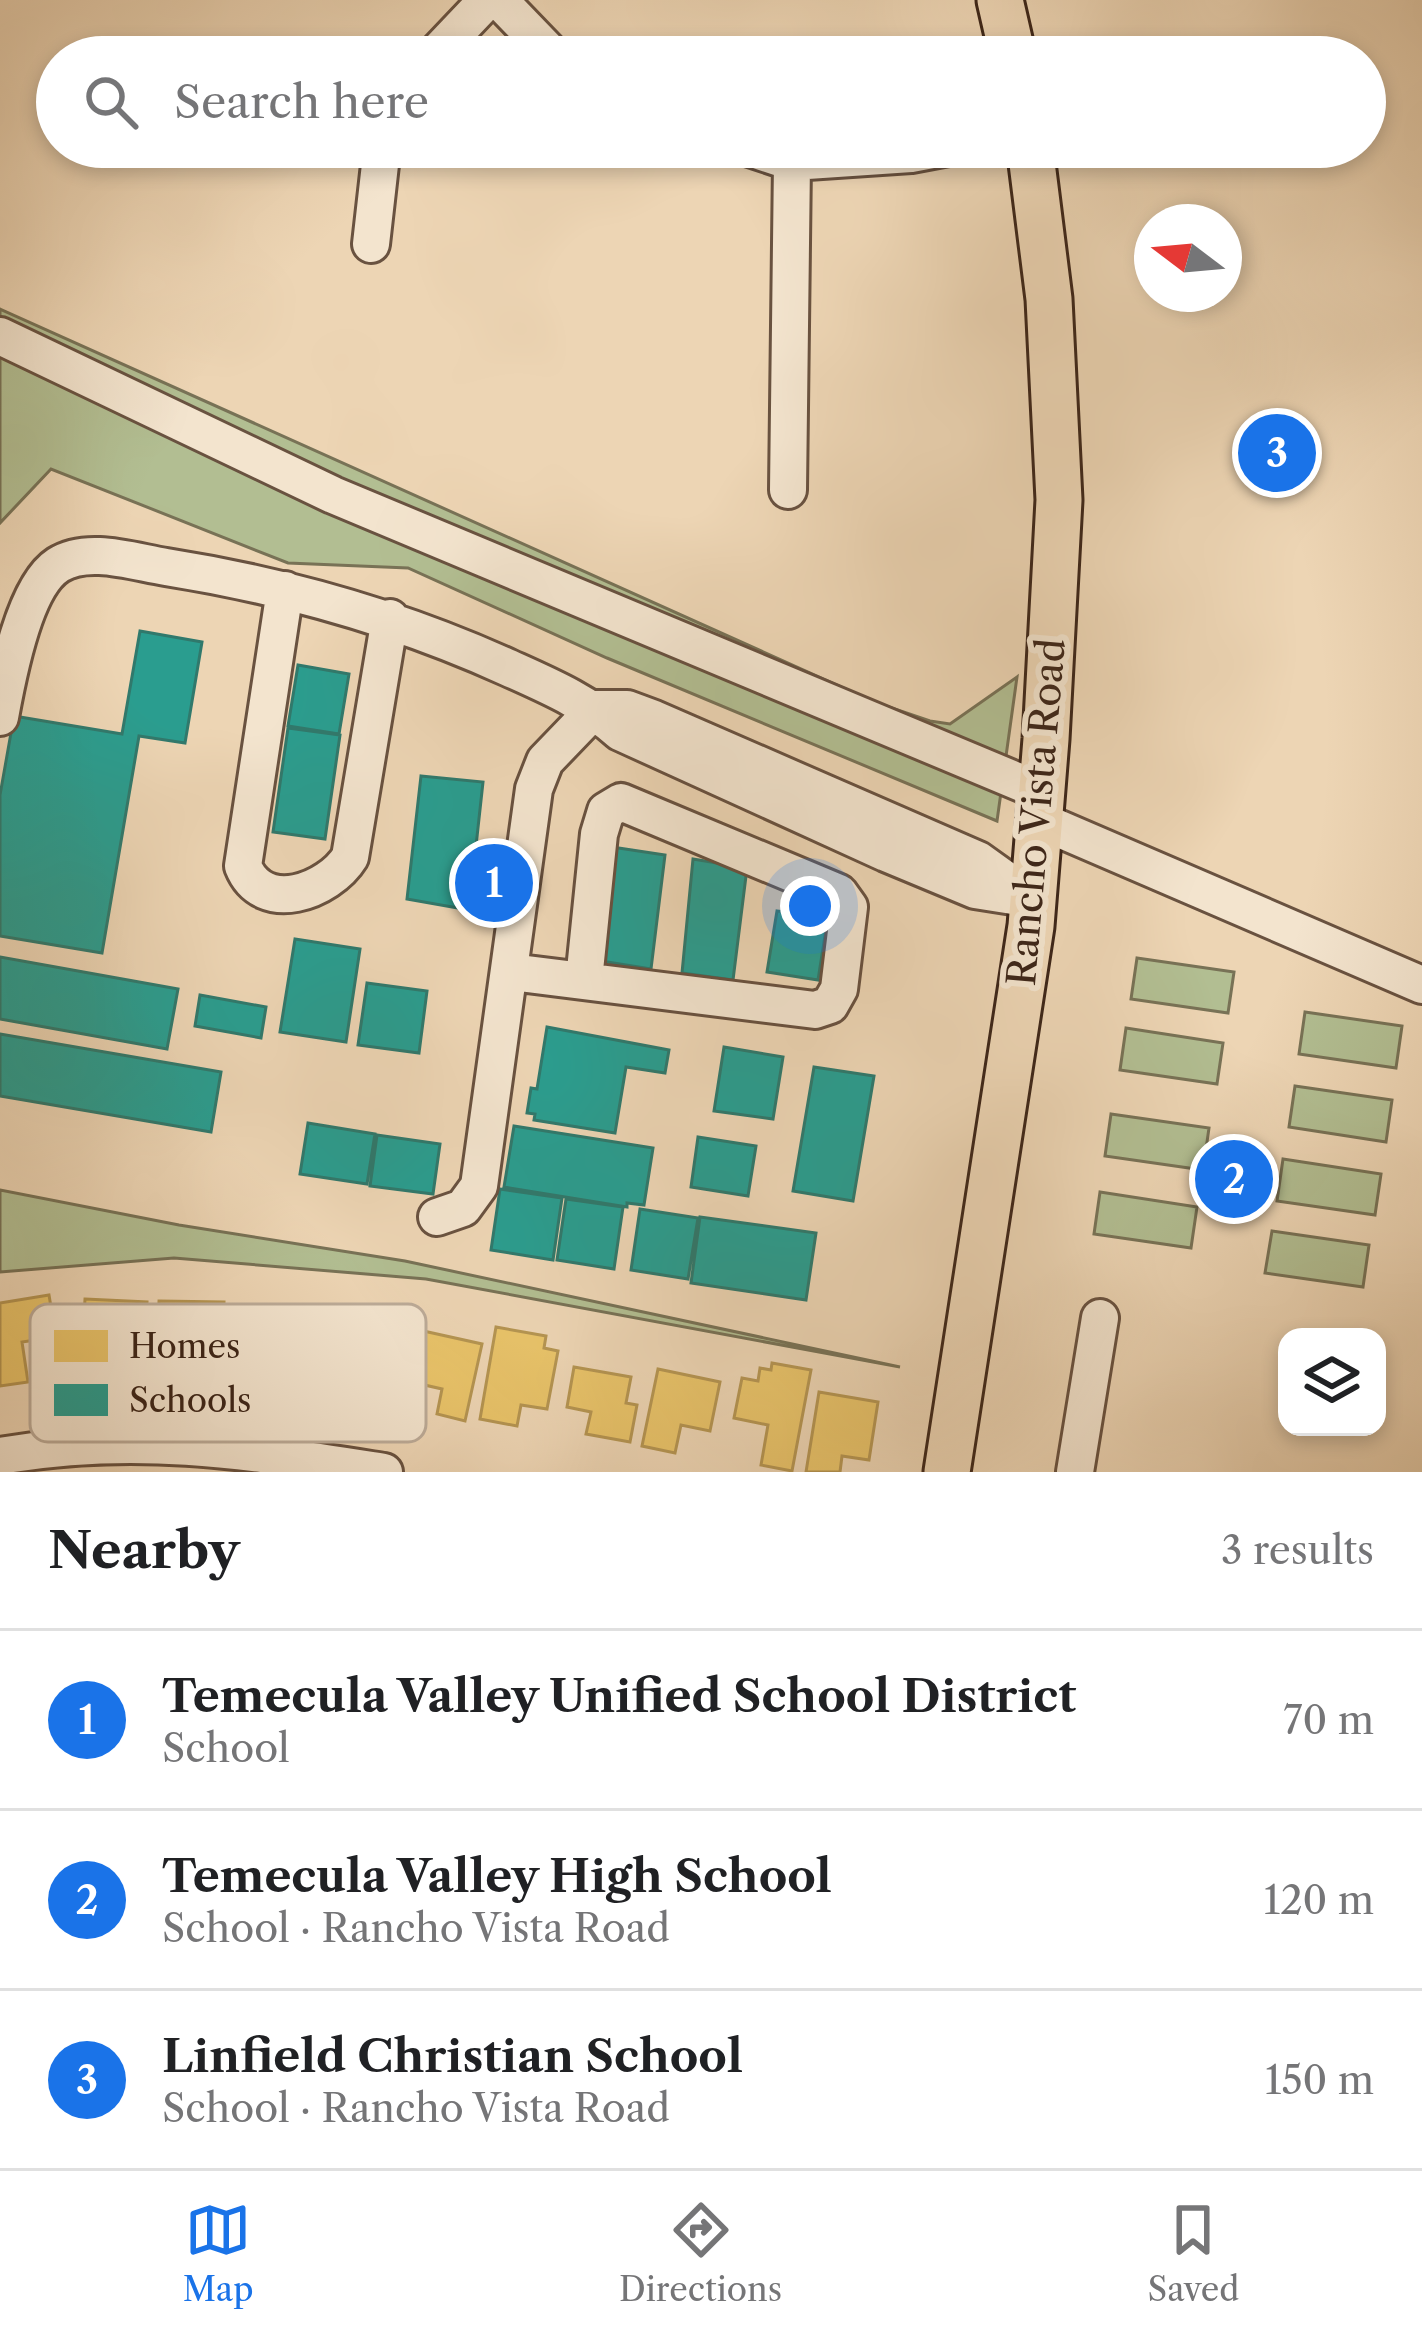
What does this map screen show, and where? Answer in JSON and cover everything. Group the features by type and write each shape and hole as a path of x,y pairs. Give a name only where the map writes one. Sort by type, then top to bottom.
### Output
{"main road":[{"path":"1000,0 1008,36"},
{"name":"Rancho Vista Road","path":"947,1472 1034,899 1042,807 1059,500 1048,299 1032,168"}],"street":[{"path":"454,36 488,0"},
{"path":"499,0 534,36"},
{"path":"370,244 379,168"},
{"path":"788,490 792,168"},
{"path":"0,336 333,494 1042,807 1422,986"},
{"path":"0,717 33,595 46,575 63,562 95,556 251,580 390,619 457,644 595,709 620,732 886,854 975,890 1034,899"},
{"path":"285,590 243,866 248,879 266,890 286,894 328,883 350,857 390,619"},
{"path":"437,1217 463,1208 479,1186 535,789 545,761 595,709"},
{"path":"511,972 815,1010 830,1005 838,988 849,907 839,893 621,802 606,811 599,834 584,980"},
{"path":"1075,1472 1100,1318"},
{"path":"0,1456 62,1445 162,1442 242,1449 384,1472"}],"green space":[{"path":"0,309 877,703 950,724 1017,677 997,821 607,658 408,568 288,563 51,469 0,523"},
{"path":"1137,958 1234,972 1228,1013 1131,999"},
{"path":"1305,1012 1402,1026 1396,1068 1299,1054"},
{"path":"1126,1028 1223,1043 1217,1084 1120,1070"},
{"path":"1295,1086 1392,1100 1386,1142 1289,1127"},
{"path":"1111,1114 1209,1128 1203,1170 1105,1156"},
{"path":"1283,1159 1381,1174 1375,1215 1277,1201"},
{"path":"0,1190 405,1261 900,1367 426,1279 174,1258 0,1272"},
{"path":"1100,1192 1197,1207 1191,1248 1094,1234"},
{"path":"1272,1231 1369,1245 1363,1287 1265,1273"}],"building: Homes":[{"path":"49,1295 50,1304 30,1304 30,1341 22,1342 28,1382 0,1386 0,1303"},
{"path":"85,1299 147,1302 147,1304 85,1304"},
{"path":"159,1301 224,1302 224,1304"},
{"path":"496,1327 546,1336 544,1348 558,1351 547,1409 521,1405 517,1426 480,1419"},
{"path":"426,1332 482,1344 465,1421 437,1414 442,1389 426,1385"},
{"path":"772,1363 811,1370 792,1471 761,1465 768,1425 734,1418 742,1378 758,1381 760,1368 771,1370"},
{"path":"574,1367 631,1377 626,1403 637,1405 630,1442 586,1434 591,1412 567,1407"},
{"path":"658,1369 720,1382 710,1431 681,1425 675,1453 642,1446"},
{"path":"819,1392 878,1402 869,1460 842,1456 840,1472 806,1472"}],"building: Schools":[{"path":"140,631 202,642 185,743 139,736 102,953 0,936 0,795 14,716 122,734"},
{"path":"298,665 349,674 339,734 288,726"},
{"path":"288,728 340,735 325,839 273,832"},
{"path":"421,776 483,782 469,910 407,899"},
{"path":"612,847 665,855 651,969 601,961"},
{"path":"693,859 747,868 733,980 682,973"},
{"path":"777,911 828,917 818,980 767,972"},
{"path":"295,939 360,949 346,1042 280,1032"},
{"path":"0,957 178,989 167,1049 0,1019"},
{"path":"367,983 427,991 419,1053 358,1045"},
{"path":"200,995 266,1007 261,1038 195,1026"},
{"path":"547,1027 669,1050 665,1073 626,1067 615,1133 534,1120 535,1114 527,1113 531,1088 537,1089"},
{"path":"0,1034 221,1072 211,1132 0,1096"},
{"path":"724,1047 783,1057 773,1119 714,1111"},
{"path":"814,1067 874,1076 853,1201 793,1191"},
{"path":"308,1123 375,1134 367,1184 300,1174"},
{"path":"514,1126 653,1148 644,1205 627,1203 627,1207 504,1187"},
{"path":"377,1135 440,1144 433,1194 370,1186"},
{"path":"698,1137 756,1146 748,1196 691,1187"},
{"path":"500,1189 562,1198 553,1260 491,1250"},
{"path":"566,1199 623,1207 614,1269 557,1260"},
{"path":"640,1209 698,1218 688,1279 631,1270"},
{"path":"700,1217 816,1233 806,1300 691,1283"}],"place":[{"name":"Linfield Christian School","path":"1277,453"},
{"name":"Temecula Valley Unified School District","path":"494,883"},
{"name":"Temecula Valley High School","path":"1234,1179"}]}
